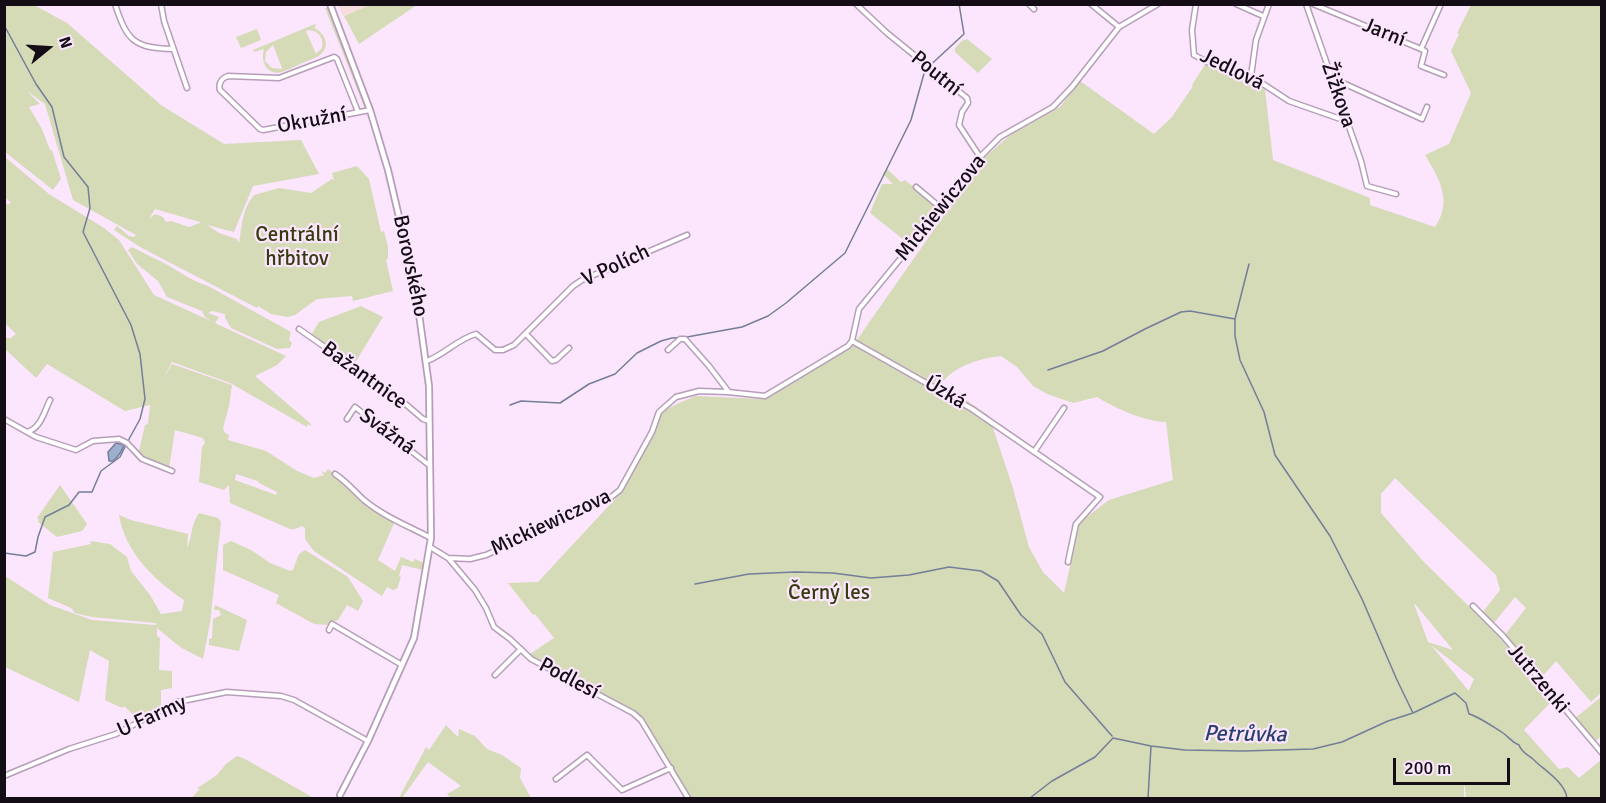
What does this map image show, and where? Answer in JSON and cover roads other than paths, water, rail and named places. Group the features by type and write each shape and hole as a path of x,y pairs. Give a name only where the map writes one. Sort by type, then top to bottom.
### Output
{"main road":[{"name":"Borovského","path":"330,4 370,110 388,170 415,285 427,361 431,538 414,638 368,741 339,797"}],"street":[{"path":"115,4 125,30 134,41 141,46 173,49"},
{"path":"161,4 173,49 187,88"},
{"name":"Poutní","path":"856,4 887,33 967,98 968,103 962,112 959,125 980,157"},
{"path":"1029,4 1035,9"},
{"path":"1092,4 1119,27"},
{"name":"Mickiewiczova","path":"448,558 461,560 486,555 534,533 571,510 610,498 620,490 663,407 676,397 699,392 765,396 838,352 852,341 859,309 980,157 1000,137 1053,107 1072,87 1119,27 1158,4"},
{"name":"Jedlová","path":"1196,4 1192,30 1194,55 1209,63 1251,76 1288,101 1347,122"},
{"path":"1236,4 1263,16"},
{"path":"1251,76 1256,40 1269,4"},
{"name":"Žižkova","path":"1306,4 1367,186 1396,194"},
{"name":"Jarní","path":"1313,4 1421,49"},
{"path":"1441,4 1421,49 1425,51 1421,66 1444,75"},
{"name":"Okružní","path":"358,112 337,59 332,57 279,78 228,76 222,79 219,85 220,90 258,128 263,130 370,110"},
{"path":"1331,78 1422,119 1427,107"},
{"path":"916,188 941,208"},
{"name":"V Polích","path":"427,361 436,358 467,336 476,334 495,350 503,350 514,345 573,286 582,280 687,235"},
{"name":"Bažantnice","path":"299,329 402,401 423,419 429,421"},
{"path":"526,334 552,361 569,348"},
{"path":"668,350 680,339 685,339 728,392"},
{"name":"Úzká","path":"852,341 942,390 1100,497 1076,524 1068,562"},
{"path":"27,432 34,430 50,400"},
{"name":"Svážná","path":"347,419 355,407 430,465"},
{"path":"1034,452 1064,408"},
{"path":"4,419 36,437 76,450 93,441 118,439 127,443 141,459 172,471"},
{"path":"335,474 378,509 431,538"},
{"path":"430,547 448,558"},
{"name":"Podlesí","path":"448,558 475,590 494,627 531,659 633,713 641,720 688,798"},
{"name":"Jutrzenki","path":"1473,606 1503,636 1602,753"},
{"path":"329,630 332,624 403,666"},
{"path":"495,675 521,649"},
{"name":"U Farmy","path":"4,776 69,749 116,734 177,702 227,692 281,696 294,700 368,741"},
{"path":"556,779 587,755 622,790 670,768"}],"water":[{"path":"116,443 124,445 117,458 109,461 108,452"}],"waterway":[{"path":"510,405 521,401 560,403 589,384 615,374 637,353 661,341 742,327 768,316 845,253 911,120 925,70 964,34 959,4"},
{"path":"4,25 36,84 52,107 64,157 88,187 90,208 83,232 131,325 140,354 145,399 140,419 128,441"},
{"path":"1235,319 1249,264"},
{"path":"1048,370 1103,351 1181,312 1190,311 1235,319 1235,336 1240,360 1264,412 1275,455 1330,536 1362,599 1413,713"},
{"path":"4,553 26,556 35,552 45,517 69,505 79,492 92,492 101,471 120,457 126,445"},
{"path":"695,584 749,574 833,573 871,578 909,575 949,567 981,571 998,581 1021,615 1042,634 1065,682 1112,736"},
{"name":"Petrůvka","path":"1030,798 1052,781 1095,757 1113,738 1185,750 1313,749 1342,742 1455,693 1466,703 1469,714 1481,719 1519,745 1563,787 1567,798"},
{"path":"1148,798 1151,746"}],"park label":[{"name":"Centrální hřbitov","path":"297,247"},
{"name":"Černý les","path":"829,593"}]}
